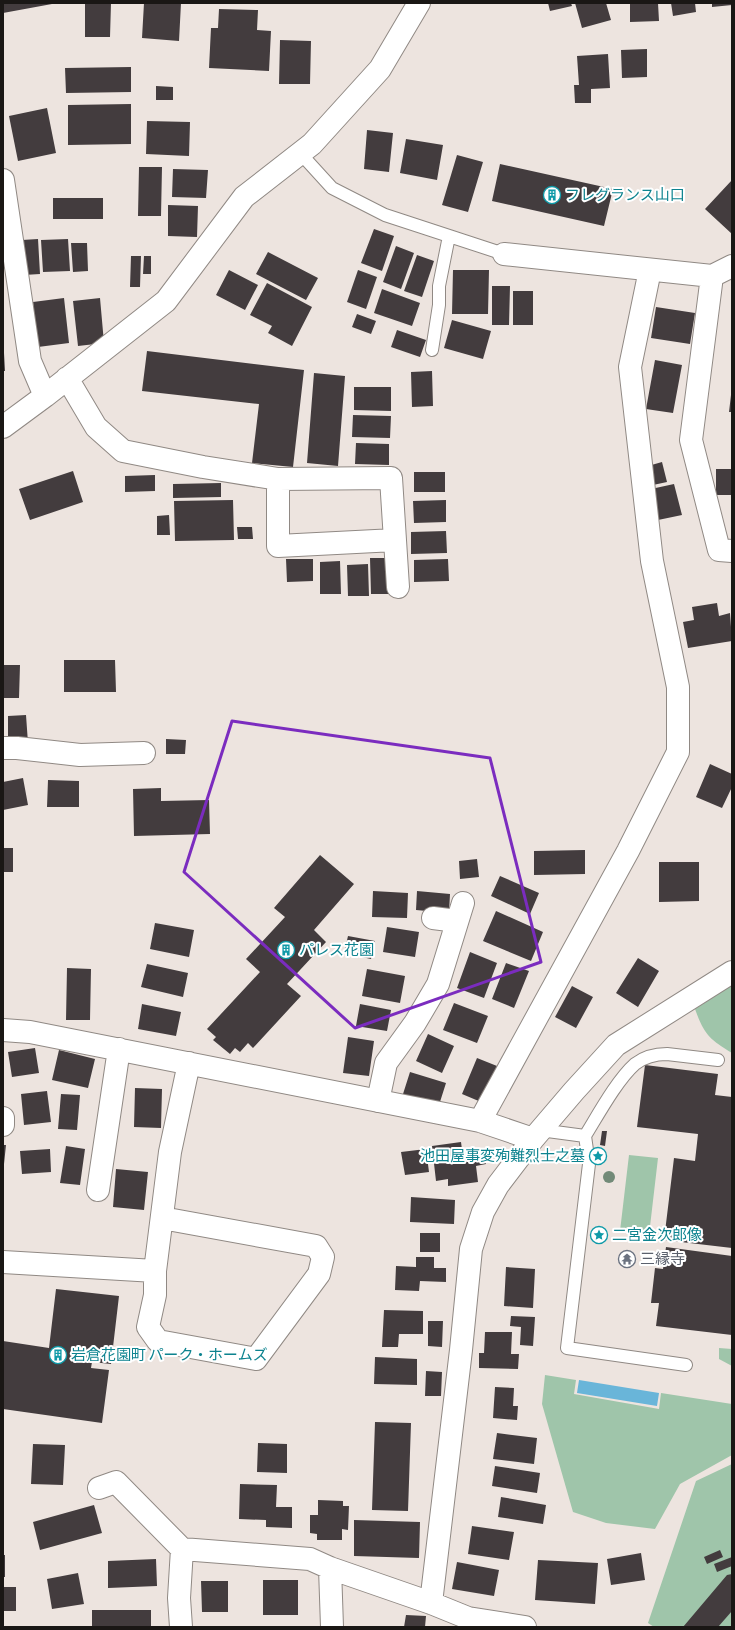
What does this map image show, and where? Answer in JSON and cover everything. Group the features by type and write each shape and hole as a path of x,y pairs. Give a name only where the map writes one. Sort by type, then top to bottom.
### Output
{"street":[{"path":"3,427 166,301 244,197 312,144 380,69 419,3"},
{"path":"3,180 30,361 45,396"},
{"path":"504,254 712,276 732,266"},
{"path":"480,1121 628,851 678,752 678,687 652,561 630,367 650,270"},
{"path":"712,276 691,440 719,550 732,550"},
{"path":"67,378 96,427 123,451 203,467 278,479 391,478 398,587"},
{"path":"278,479 278,546 395,540"},
{"path":"3,748 80,754 144,753"},
{"path":"378,1101 386,1063 415,1023 438,984 460,912 433,918"},
{"path":"431,1603 461,1350 471,1249 483,1212 498,1185 537,1135 574,1091 616,1045 732,972"},
{"path":"3,1030 30,1032 119,1049 480,1121 537,1135"},
{"path":"98,1190 119,1049"},
{"path":"162,1218 316,1246 323,1257 319,1274 256,1359 158,1341 148,1327 154,1295 155,1271 170,1152 189,1063"},
{"path":"3,1118 3,1125"},
{"path":"3,1262 155,1271"},
{"path":"99,1488 116,1482 182,1549 310,1559 330,1568 431,1603 468,1618 525,1627"},
{"path":"181,1627 179,1598 182,1549"},
{"path":"330,1568 332,1627"}],"lane":[{"path":"301,154 332,188 385,215 504,254"},
{"path":"432,350 439,305 439,286 449,236"},
{"path":"686,1365 567,1348 589,1164 585,1136 613,1093 632,1068 642,1060 658,1054 667,1054 718,1060"},
{"path":"537,1135 585,1136"}],"highlighted area":[{"path":"232,721 490,758 541,962 355,1028 184,872"}],"green space":[{"path":"732,985 732,1053 708,1035 701,1024 695,1009"},
{"path":"629,1155 658,1158 649,1235 620,1231"},
{"path":"719,1348 732,1349 732,1366 719,1359"},
{"path":"545,1375 576,1380 574,1394 659,1409 661,1393 732,1404 732,1455 680,1484 655,1529 606,1523 573,1512 542,1404"},
{"path":"732,1464 732,1627 654,1627 648,1623 696,1481"}],"water":[{"path":"579,1380 659,1393 657,1406 577,1393"}],"building":[{"path":"3,3 52,3 52,4 3,13"},
{"path":"85,3 111,3 110,37 85,37"},
{"path":"144,3 181,3 179,41 142,38"},
{"path":"548,3 571,3 572,6 550,11"},
{"path":"575,3 606,3 611,20 582,28"},
{"path":"630,3 658,3 659,21 630,22"},
{"path":"671,3 695,3 696,12 673,16"},
{"path":"712,3 732,3 732,5 712,7"},
{"path":"219,9 258,10 257,30 271,31 269,71 209,68 211,28 218,28"},
{"path":"280,40 311,41 310,84 279,84"},
{"path":"647,49 647,77 622,78 621,50"},
{"path":"608,54 610,88 591,89 591,103 575,103 574,85 579,85 577,56"},
{"path":"131,67 131,92 66,93 65,68"},
{"path":"156,86 173,87 173,100 156,100"},
{"path":"131,104 131,144 68,145 68,105"},
{"path":"47,108 56,153 18,161 9,116"},
{"path":"147,121 190,122 189,156 146,154"},
{"path":"367,130 393,133 389,172 364,169"},
{"path":"406,139 443,145 437,180 400,173"},
{"path":"457,155 483,162 468,212 442,205"},
{"name":"フレグランス山口","path":"500,164 613,189 604,226 492,201"},
{"path":"139,167 162,167 161,216 138,216"},
{"path":"173,169 208,170 206,198 172,197"},
{"path":"732,180 732,234 705,209"},
{"path":"53,198 103,198 103,219 53,219"},
{"path":"168,205 198,206 197,237 168,236"},
{"path":"374,229 394,236 382,271 361,263"},
{"path":"38,239 40,274 24,275 22,240"},
{"path":"68,239 70,271 43,272 41,240"},
{"path":"71,243 87,243 88,271 73,272"},
{"path":"396,246 414,253 401,289 383,282"},
{"path":"268,252 318,278 306,300 256,274"},
{"path":"417,255 434,261 422,297 404,291"},
{"path":"131,256 141,256 140,287 130,287"},
{"path":"144,256 151,256 151,274 143,274"},
{"path":"229,270 258,285 245,310 216,295"},
{"path":"358,270 377,277 366,309 347,302"},
{"path":"453,270 489,270 488,314 452,314"},
{"path":"267,283 312,307 292,346 268,333 272,326 250,315"},
{"path":"492,286 510,286 509,325 492,325"},
{"path":"382,289 420,303 412,326 374,313"},
{"path":"513,291 533,291 533,325 513,325"},
{"path":"64,298 69,343 38,347 33,302"},
{"path":"100,298 104,343 78,346 73,301"},
{"path":"656,307 695,313 690,344 651,338"},
{"path":"357,314 376,321 371,334 352,327"},
{"path":"452,320 491,331 483,359 444,348"},
{"path":"397,330 426,340 420,357 391,347"},
{"path":"147,351 304,370 293,467 252,463 259,404 142,391"},
{"path":"4,353 5,371 3,371"},
{"path":"655,360 682,365 673,413 646,409"},
{"path":"432,371 433,406 412,407 411,372"},
{"path":"314,373 345,376 338,466 307,463"},
{"path":"354,387 391,387 391,411 354,410"},
{"path":"731,395 732,412 729,412"},
{"path":"353,415 391,416 390,438 352,437"},
{"path":"356,443 389,444 389,465 355,464"},
{"path":"662,462 667,482 653,485 648,466"},
{"path":"716,469 732,469 732,495 716,495"},
{"path":"73,471 83,502 30,520 19,489"},
{"path":"414,472 445,472 445,492 414,492"},
{"path":"155,475 155,491 125,492 125,476"},
{"path":"221,483 221,497 173,498 173,484"},
{"path":"674,484 682,515 658,520 651,489"},
{"path":"233,500 234,540 175,541 174,501"},
{"path":"446,500 446,522 414,523 413,501"},
{"path":"169,515 170,535 157,535 157,516"},
{"path":"237,527 252,527 253,539 238,539"},
{"path":"446,531 447,553 411,554 411,532"},
{"path":"370,558 390,558 391,594 371,594"},
{"path":"286,559 313,559 313,581 287,582"},
{"path":"448,559 449,581 414,582 414,560"},
{"path":"340,561 341,594 320,594 320,562"},
{"path":"368,564 369,596 348,596 347,565"},
{"path":"717,603 719,616 730,613 732,641 688,648 683,622 694,620 692,607"},
{"path":"64,660 115,660 116,692 64,692"},
{"path":"3,665 20,665 19,698 3,698"},
{"path":"26,715 28,743 8,744 8,716"},
{"path":"166,739 186,740 185,754 166,754"},
{"path":"710,764 732,774 732,787 722,808 696,797"},
{"path":"23,778 28,805 3,810 3,782"},
{"path":"48,780 79,781 79,807 47,807"},
{"path":"161,788 161,801 209,800 210,834 134,836 133,789"},
{"path":"3,848 13,848 13,872 3,872"},
{"path":"585,850 585,874 534,875 534,851"},
{"name":"パレス花園","path":"320,855 354,884 314,930 326,942 287,984 301,996 253,1048 248,1043 240,1052 235,1048 230,1054 213,1040 216,1037 207,1029 260,972 246,959 285,917 274,908"},
{"path":"477,859 479,877 460,879 459,861"},
{"path":"659,862 699,862 699,901 659,902"},
{"path":"500,876 539,893 530,914 491,896"},
{"path":"373,891 408,893 407,918 372,917"},
{"path":"417,891 450,894 449,913 416,910"},
{"path":"496,911 543,932 531,961 483,941"},
{"path":"155,923 194,930 189,957 150,949"},
{"path":"387,927 419,932 415,957 383,952"},
{"path":"348,936 375,941 371,959 344,953"},
{"path":"470,952 497,963 484,998 457,988"},
{"path":"638,958 659,971 638,1007 616,993"},
{"path":"506,963 529,971 514,1008 492,999"},
{"path":"147,964 188,973 183,997 141,987"},
{"path":"67,968 91,969 90,1020 66,1020"},
{"path":"367,969 405,976 400,1003 362,996"},
{"path":"572,986 593,997 576,1028 555,1017"},
{"path":"454,1003 488,1016 477,1043 443,1030"},
{"path":"142,1004 181,1012 176,1036 138,1029"},
{"path":"360,1004 391,1010 387,1031 356,1026"},
{"path":"428,1034 454,1046 442,1073 416,1061"},
{"path":"348,1037 374,1041 369,1076 343,1073"},
{"path":"35,1048 39,1073 12,1077 8,1052"},
{"path":"59,1050 95,1059 88,1088 52,1080"},
{"path":"477,1058 497,1066 481,1102 462,1094"},
{"path":"645,1065 718,1074 715,1095 732,1097 732,1248 664,1240 674,1158 695,1161 698,1134 637,1127"},
{"path":"410,1072 446,1083 439,1105 403,1094"},
{"path":"135,1088 162,1089 161,1128 134,1127"},
{"path":"47,1091 51,1122 24,1125 21,1094"},
{"path":"61,1094 80,1095 77,1130 58,1129"},
{"path":"602,1131 607,1131 605,1146 600,1145"},
{"path":"461,1142 463,1157 485,1154 486,1164 476,1166 478,1182 448,1186 448,1179 436,1181 432,1146"},
{"path":"3,1145 6,1145 4,1164 3,1164"},
{"path":"66,1146 85,1149 80,1185 60,1183"},
{"path":"50,1149 51,1172 22,1174 20,1151"},
{"path":"426,1149 429,1172 405,1175 401,1152"},
{"path":"116,1169 148,1172 144,1210 113,1207"},
{"path":"411,1197 455,1200 454,1224 410,1222"},
{"path":"420,1233 440,1233 440,1252 420,1252"},
{"path":"666,1247 732,1256 732,1335 656,1326 659,1303 651,1303 655,1268 663,1269"},
{"path":"416,1257 434,1257 434,1268 446,1268 446,1282 420,1281 419,1291 395,1290 396,1266 416,1267"},
{"path":"506,1267 535,1269 533,1308 504,1306"},
{"name":"岩倉花園町 パーク・ホームズ","path":"56,1289 119,1296 111,1364 92,1362 91,1368 109,1370 102,1423 3,1409 3,1341 49,1348"},
{"path":"384,1310 423,1311 423,1334 399,1334 398,1347 382,1347"},
{"path":"511,1316 535,1317 533,1346 520,1345 521,1327 510,1326"},
{"path":"428,1321 443,1321 442,1347 428,1346"},
{"path":"485,1332 512,1332 511,1354 519,1354 518,1369 479,1368 479,1353 484,1353"},
{"path":"375,1357 417,1359 417,1385 374,1384"},
{"path":"426,1371 442,1372 441,1396 425,1396"},
{"path":"495,1387 514,1388 513,1406 518,1406 517,1420 493,1418"},
{"path":"375,1422 411,1423 408,1511 372,1510"},
{"path":"497,1433 537,1438 534,1464 493,1459"},
{"path":"258,1443 287,1444 287,1473 257,1472"},
{"path":"33,1444 65,1445 63,1485 31,1484"},
{"path":"495,1466 540,1473 537,1493 492,1486"},
{"path":"240,1484 277,1485 276,1507 292,1507 292,1528 266,1527 266,1520 239,1519"},
{"path":"501,1497 546,1505 543,1524 498,1517"},
{"path":"318,1500 343,1501 343,1506 349,1506 348,1530 342,1529 342,1540 317,1540 317,1534 310,1533 310,1515 318,1515"},
{"path":"94,1505 102,1533 40,1550 33,1522"},
{"path":"354,1520 420,1522 419,1558 354,1556"},
{"path":"472,1526 514,1532 509,1560 468,1554"},
{"path":"720,1550 723,1557 707,1564 704,1557"},
{"path":"641,1553 645,1580 611,1585 607,1559"},
{"path":"3,1555 5,1555 5,1577 3,1577"},
{"path":"732,1557 732,1566 717,1572 714,1564"},
{"path":"156,1559 157,1586 108,1588 108,1561"},
{"path":"538,1560 598,1563 595,1604 535,1600"},
{"path":"457,1562 499,1570 494,1596 452,1589"},
{"path":"78,1573 84,1604 52,1609 47,1579"},
{"path":"732,1574 732,1611 718,1627 683,1627 727,1575"},
{"path":"263,1580 298,1580 298,1615 263,1615"},
{"path":"201,1581 228,1581 228,1612 202,1612"},
{"path":"3,1587 16,1587 16,1611 3,1611"},
{"path":"92,1610 151,1610 151,1627 92,1627"},
{"path":"406,1615 426,1616 425,1627 404,1627"}],"place":[{"name":"フレグランス山口","path":"552,195"},
{"name":"パレス花園","path":"286,950"},
{"name":"池田屋事変殉難烈士之墓","path":"598,1156"},
{"name":"二宮金次郎像","path":"599,1235"},
{"name":"三縁寺","path":"627,1259"},
{"name":"岩倉花園町 パーク・ホームズ","path":"58,1355"}]}
